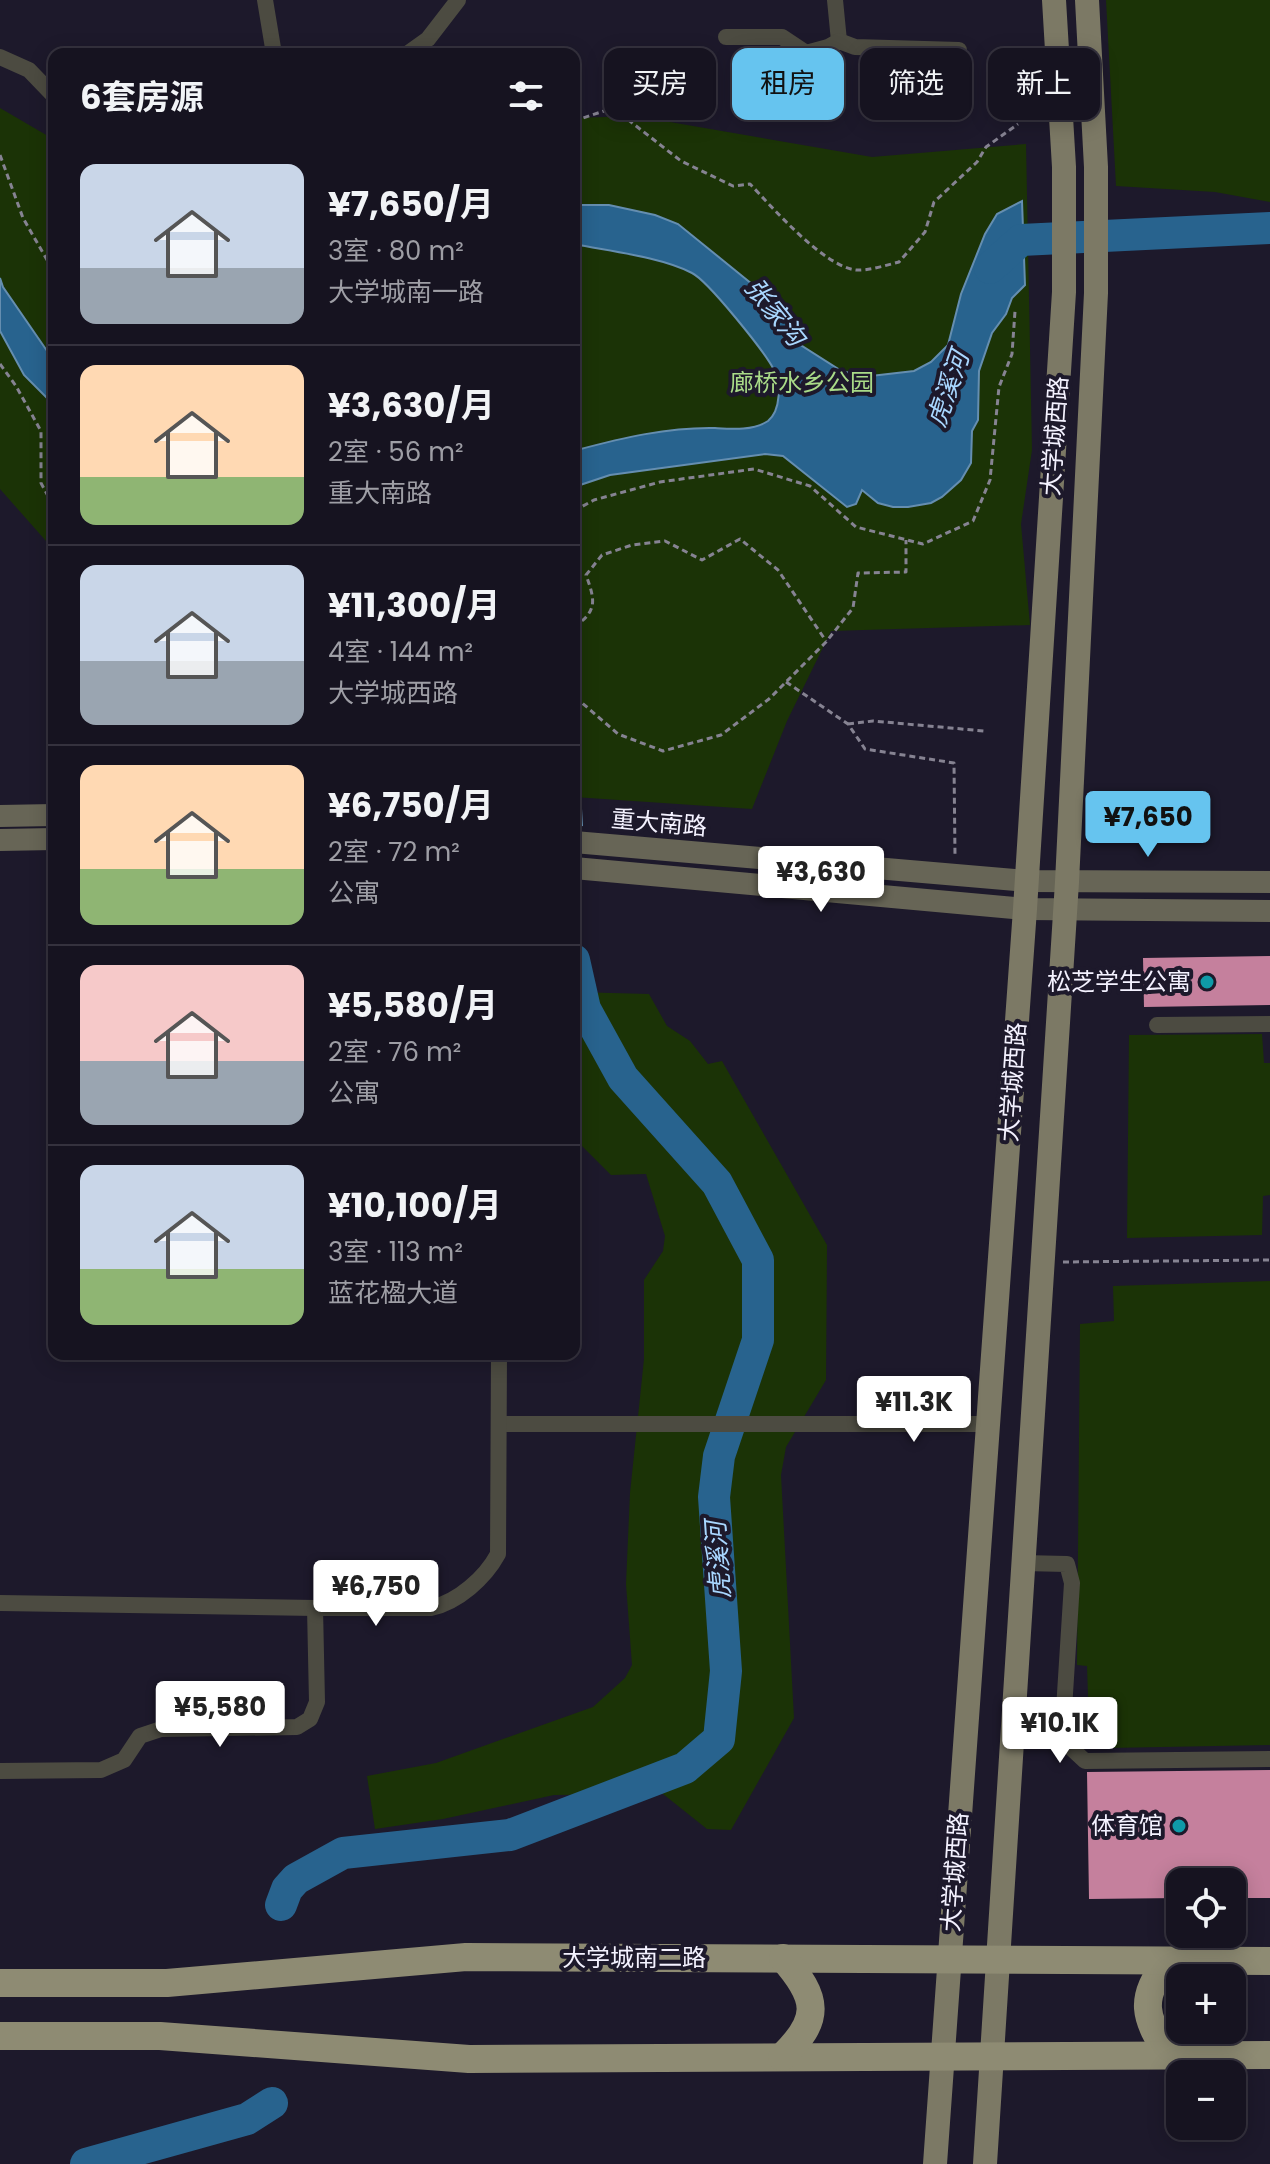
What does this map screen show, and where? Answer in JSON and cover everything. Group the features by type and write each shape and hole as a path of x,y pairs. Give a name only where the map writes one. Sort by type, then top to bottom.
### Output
{"highway":[{"name":"大学城南二路","path":"0,1983 167,1983 466,1957 1270,1961"},
{"path":"782,2057 804,2036 812,2010 804,1982 783,1958"},
{"path":"1168,1961 1153,1979 1146,2005 1153,2031 1170,2056"},
{"path":"0,2036 160,2036 469,2059 1270,2055"}],"main road":[{"name":"大学城西路","path":"935,2164 1025,909 1064,292 1064,167 1054,0"},
{"name":"大学城西路","path":"985,2164 1066,910 1096,293 1096,167 1087,0"},
{"path":"0,816 48,815"},
{"path":"0,840 48,839"},
{"name":"重大南路","path":"580,843 1026,881 1270,882"},
{"path":"580,869 1025,909 1270,911"}],"street":[{"path":"265,0 273,48"},
{"path":"415,48 428,39 458,0"},
{"path":"835,0 839,41"},
{"path":"726,37 782,37 806,53 839,41 855,47 890,48"},
{"path":"0,57 29,70 48,90"},
{"path":"1157,1025 1270,1024"},
{"path":"0,1603 431,1608 449,1603 491,1566 498,1554 499,1360"},
{"path":"499,1424 987,1424"},
{"path":"1023,1563 1067,1564 1072,1583 1063,1725 1071,1748 1085,1761 1270,1759"},
{"path":"0,1771 101,1770 124,1760 140,1736 161,1729 297,1727 310,1719 317,1702 315,1608"}],"path":[{"path":"580,119 613,108 681,161 733,186 750,184 789,225 830,259 856,270 899,262 925,232 934,202 977,162 986,147 1018,124"},
{"path":"0,155 23,218 48,262"},
{"path":"580,508 594,500 660,482 754,469 810,486 856,527 923,544 973,521 990,480 999,387 1012,354 1015,311"},
{"path":"0,364 41,431 41,483 48,496"},
{"path":"580,623 588,618 594,598 586,575 602,555 632,545 665,541 702,560 740,539 778,570 826,642"},
{"path":"580,702 618,734 663,751 721,735 769,699 826,642 853,608 858,573 906,572 906,540"},
{"path":"786,682 848,724 865,749 954,763 955,876"},
{"path":"848,724 873,721 984,731"},
{"path":"1043,1262 1270,1260"}],"green space":[{"path":"1106,0 1270,0 1270,202 1215,192 1116,186"},
{"path":"0,108 48,136 48,543 0,489"},
{"name":"廊桥水乡公园","path":"580,118 658,120 872,157 1026,144 1032,450 1021,524 1030,625 831,631 787,721 752,809 580,797"},
{"path":"580,992 649,994 667,1026 690,1041 708,1064 722,1061 827,1245 826,1380 786,1447 781,1475 794,1718 731,1830 707,1829 663,1794 554,1795 443,1819 375,1829 367,1776 436,1763 593,1707 625,1678 632,1665 626,1584 630,1493 644,1359 644,1280 663,1251 665,1236 646,1174 611,1175 580,1144"},
{"path":"1262,1034 1264,1063 1270,1063 1270,1195 1263,1196 1262,1235 1127,1238 1129,1035"},
{"path":"1270,1281 1270,1745 1108,1748 1089,1725 1087,1666 1077,1665 1080,1324 1114,1321 1113,1286"}],"water":[{"name":"张家沟","path":"1022,201 1025,285 1012,298 1006,314 992,333 979,371 978,420 972,431 971,463 961,480 942,497 931,503 893,507 878,503 862,490 856,504 847,507 783,456 765,454 610,475 580,485 580,449 663,431 756,426 772,416 779,389 774,370 760,348 723,302 692,273 634,255 580,245 580,205 609,205 655,215 678,224 768,297 781,311 796,342 840,370 862,377 914,371 931,362 948,345 961,294 985,234 997,214"},
{"path":"0,278 48,352 48,399 24,375 0,331"}],"building":[{"name":"松芝学生公寓","path":"1270,956 1270,1005 1144,1007 1143,958"},
{"name":"体育馆","path":"1270,1770 1270,1898 1246,1898 1246,1868 1166,1868 1166,1898 1089,1899 1087,1772"}],"waterway":[{"name":"虎溪河","path":"990,268 1021,240 1270,228"},
{"name":"虎溪河","path":"281,1905 287,1889 296,1879 343,1853 510,1835 685,1768 719,1739 726,1671 714,1497 719,1456 758,1340 758,1260 717,1183 623,1078 585,1009 580,987"},
{"name":"虎溪河","path":"86,2164 247,2119 272,2103"}],"place":[{"name":"松芝学生公寓","path":"1207,982"},
{"name":"体育馆","path":"1179,1826"}]}
